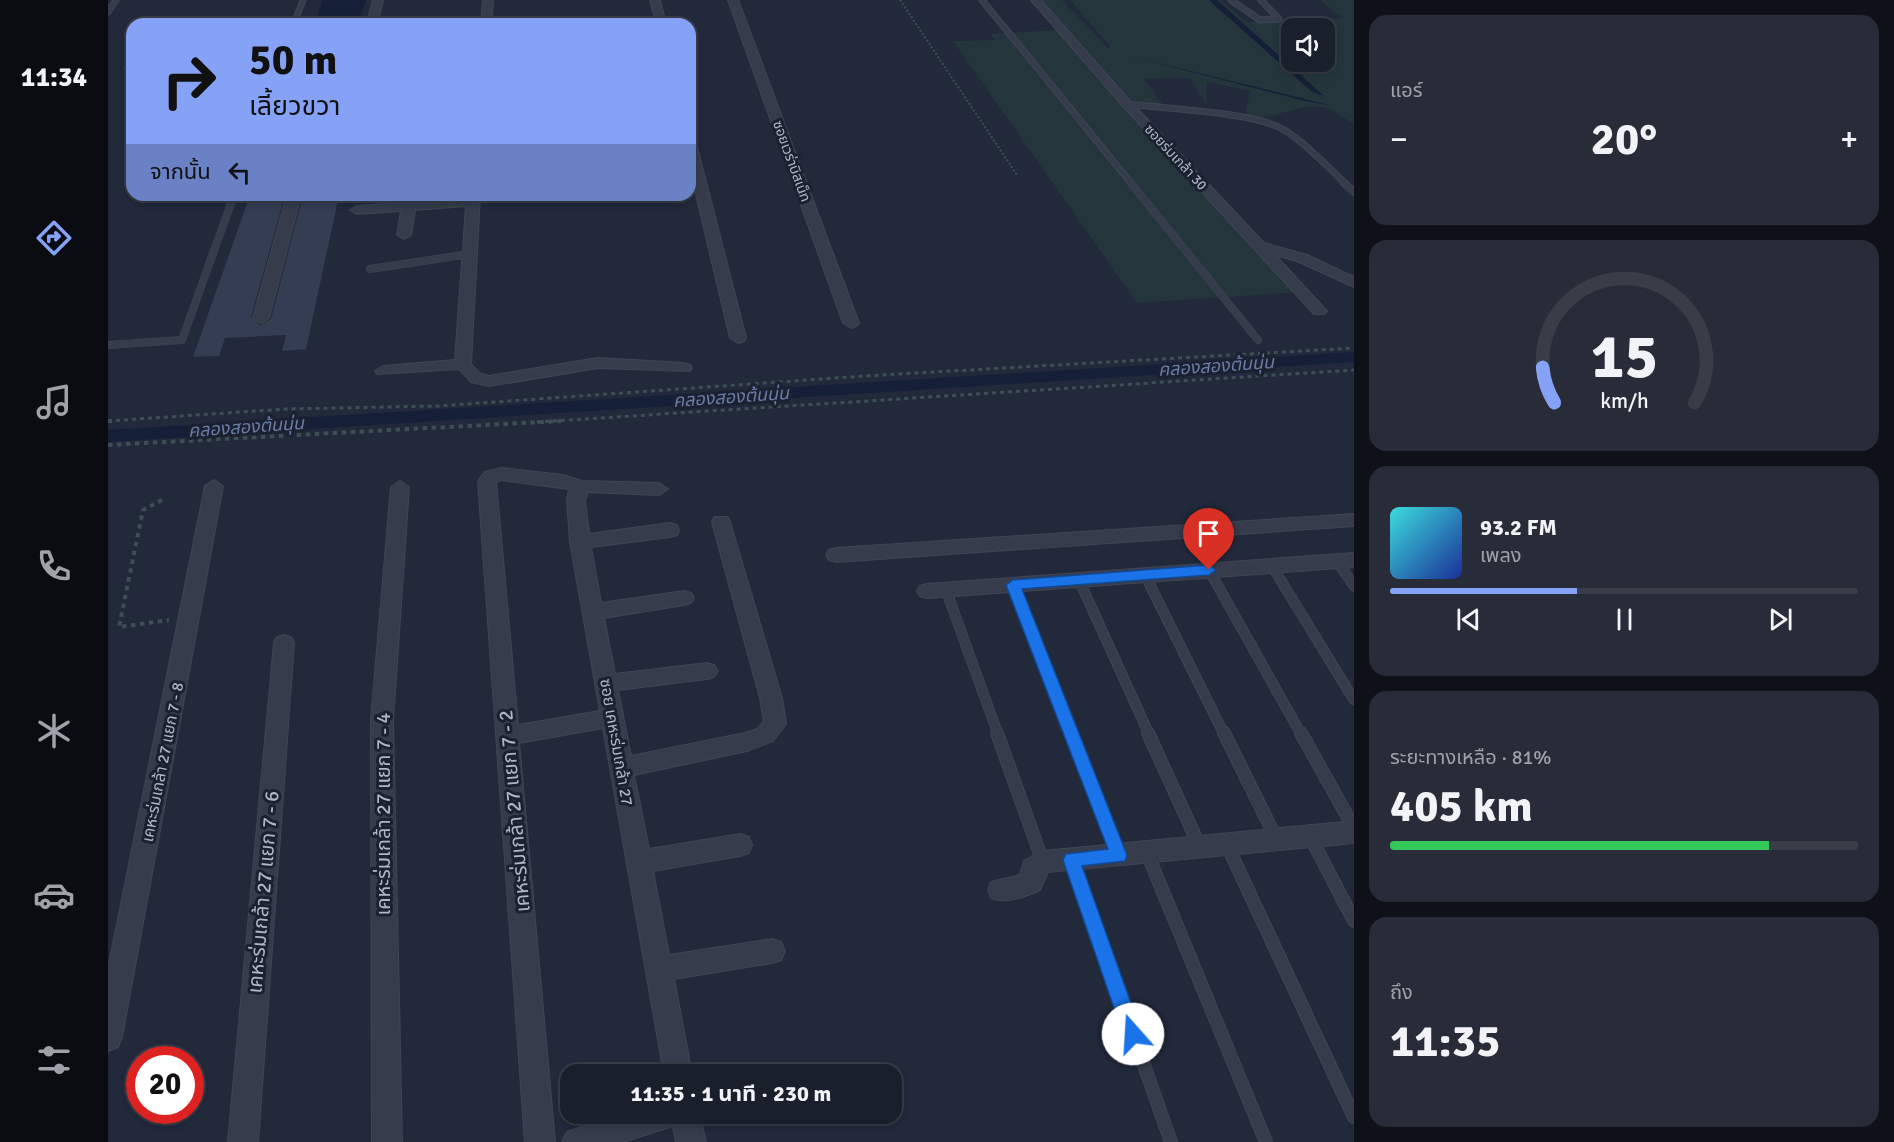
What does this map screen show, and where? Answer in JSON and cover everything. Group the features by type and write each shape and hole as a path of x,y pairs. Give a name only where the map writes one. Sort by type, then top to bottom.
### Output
{"street":[{"path":"374,18 378,0"},
{"path":"486,18 488,0"},
{"path":"655,0 660,18"},
{"name":"ซอยเวร่าบิสเน็ท","path":"733,0 851,323"},
{"name":"ซอยร่มเกล้า 30","path":"1036,0 1127,104 1318,311"},
{"path":"696,167 738,338"},
{"path":"261,318 292,201"},
{"path":"357,210 449,201"},
{"path":"473,201 463,364 471,376 489,381 598,363 684,368"},
{"path":"404,235 409,206"},
{"path":"1261,247 1302,258 1354,283"},
{"path":"383,371 463,364"},
{"name":"เคหะร่มเกล้า 27 แยก 7 - 2","path":"540,1142 486,481 491,476 501,474 562,480 582,488"},
{"name":"เคหะร่มเกล้า 27 แยก 7 - 8","path":"108,1037 214,486"},
{"name":"เคหะร่มเกล้า 27 แยก 7 - 4","path":"387,1142 382,720 400,487"},
{"path":"582,488 659,489"},
{"name":"ซอย เคหะร่มเกล้า 27","path":"582,488 576,500 580,542 676,1064"},
{"path":"836,555 1354,520"},
{"path":"621,768 747,742 765,735 775,724 771,698 721,522"},
{"path":"580,542 670,530"},
{"path":"936,590 1346,560"},
{"path":"592,612 684,598"},
{"name":"เคหะร่มเกล้า 27 แยก 7 - 6","path":"243,1142 284,643"},
{"path":"606,683 707,671"},
{"path":"508,736 612,718"},
{"path":"1000,890 1020,887 1031,882 1033,868 1042,862 1354,832"},
{"path":"639,862 740,845"},
{"path":"658,969 772,951"},
{"path":"577,1142 635,1124"},
{"path":"687,1124 691,1142"}],"lane":[{"path":"108,12 116,0"},
{"path":"296,18 303,0"},
{"path":"982,0 1258,340"},
{"path":"1231,0 1260,20 1279,19 1261,0"},
{"path":"1127,104 1244,118 1275,125 1302,144 1354,192"},
{"path":"108,345 182,340 232,201"},
{"path":"370,269 470,254"},
{"path":"1346,560 1354,586"},
{"path":"1272,566 1354,700"},
{"path":"1209,570 1354,828"},
{"path":"1145,575 1277,840"},
{"path":"1079,580 1200,847"},
{"path":"1013,585 1119,855"},
{"path":"936,590 1042,862"},
{"path":"1310,837 1354,921"},
{"path":"1227,845 1354,1117"},
{"path":"1147,852 1266,1142"},
{"path":"1072,860 1171,1142"}],"path":[{"path":"900,0 1017,175"},
{"path":"108,421 285,409 438,406 876,375 1354,348"},
{"path":"108,446 371,429 541,423 1354,370"},
{"path":"162,500 143,510 119,627 190,617"}],"shaded area":[{"path":"1043,0 1062,0 1109,49 1110,46 1070,0 1209,0 1281,64 1281,72 1290,72 1312,91 1322,95 1297,72 1335,72 1335,18 1343,18 1320,0 1354,0 1354,124 1333,111 1315,107 1266,117 1245,117 1250,91 1207,82 1206,104 1190,78 1144,79 1164,107 1147,106 1131,100"},
{"path":"1217,0 1221,0 1246,22 1281,21 1281,58"},
{"path":"1056,30 1248,240 1300,292 1137,303 953,41 995,40 990,34"}],"water":[{"path":"323,0 366,0 360,18 316,18"},
{"path":"1209,0 1217,0 1281,57 1281,64"},
{"path":"1122,54 1333,106 1305,101"},
{"path":"1290,72 1297,72 1324,96 1312,92"}],"building":[{"path":"248,201 283,201 251,317 260,325 271,319 301,201 338,201 306,349 282,351 286,335 225,338 219,356 193,357"}],"waterway":[{"name":"คลองสองต้นนุ่น","path":"108,436 1354,357"}],"route":[{"path":"1133,1034 1072,860 1119,855 1013,585 1209,570"}]}
